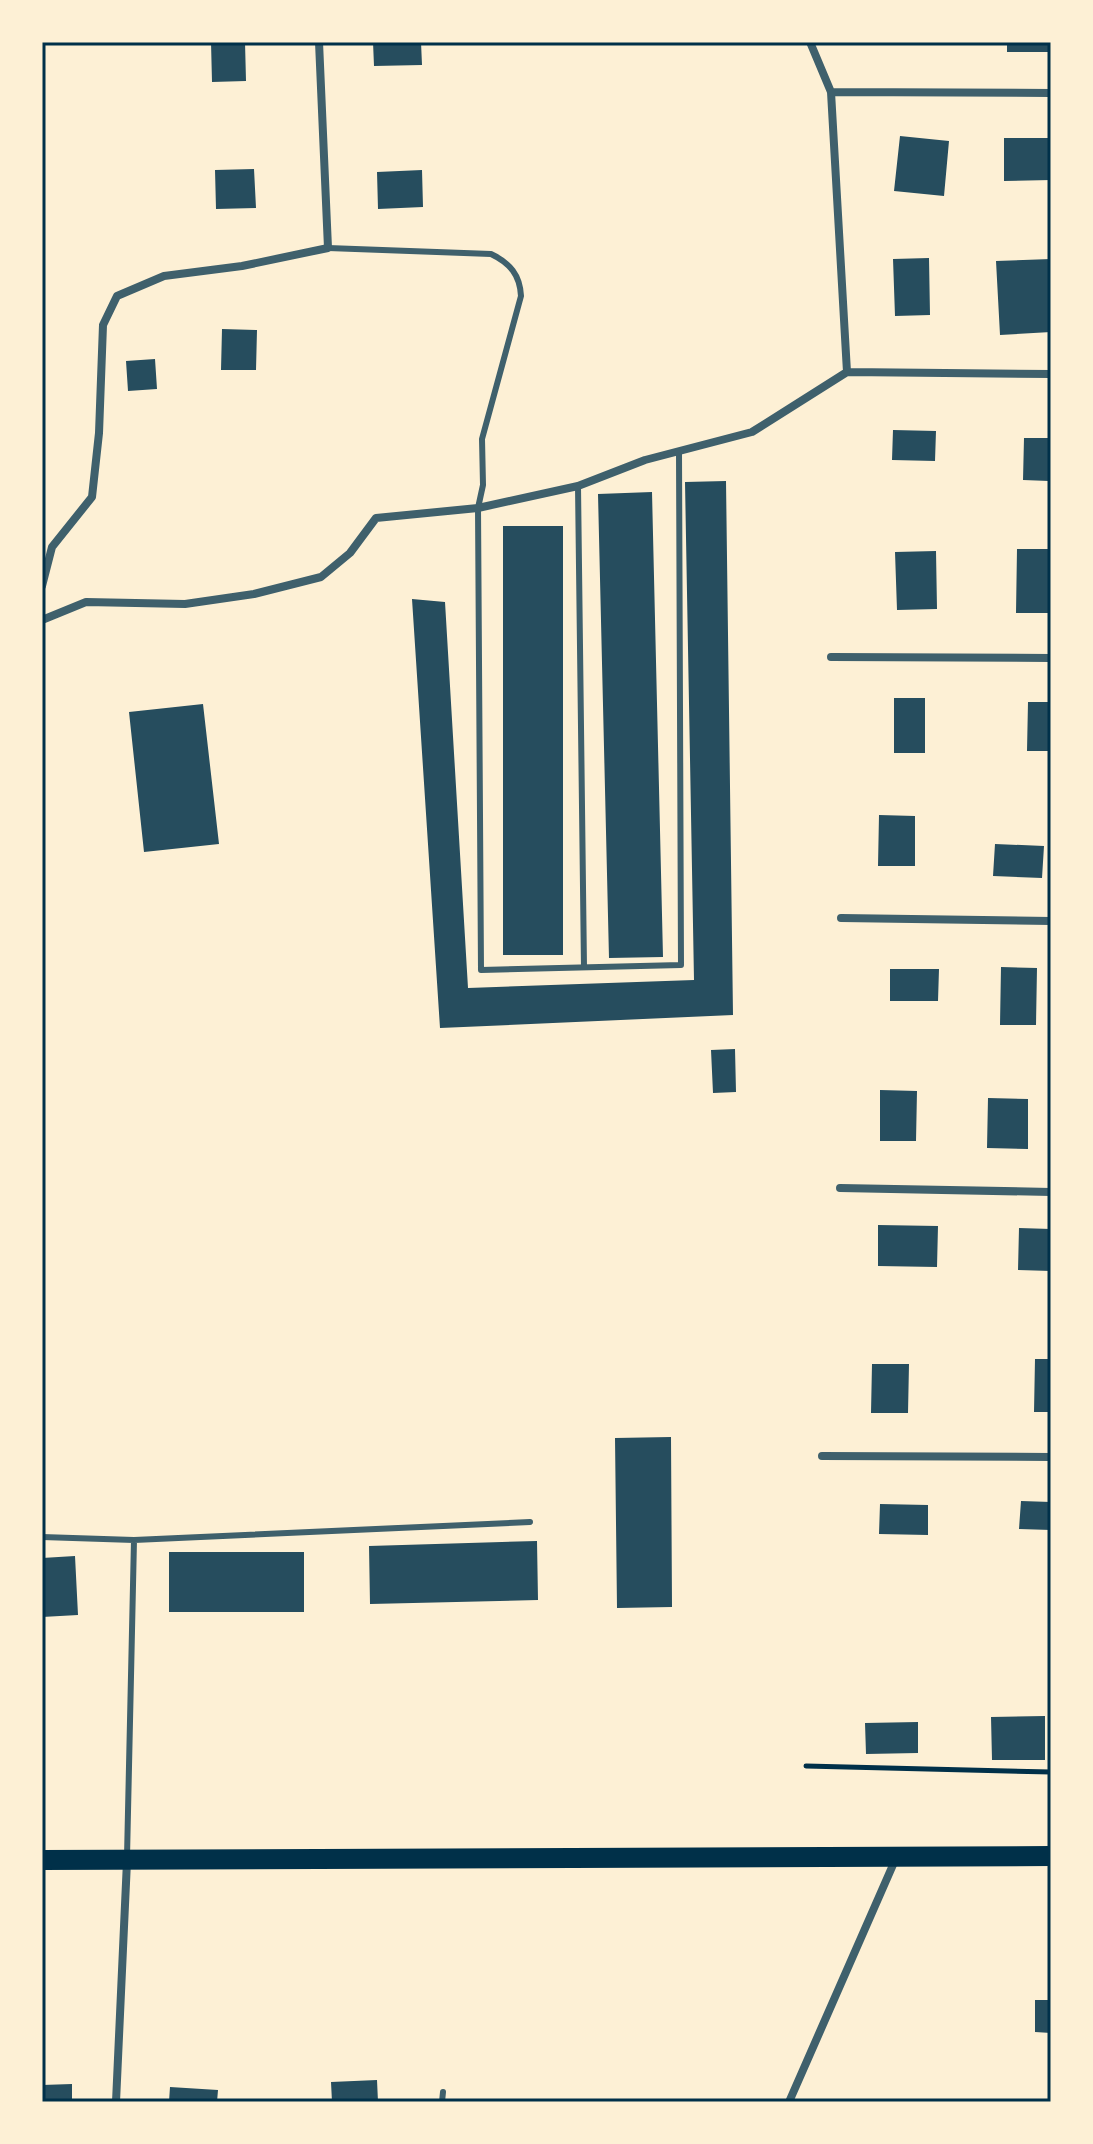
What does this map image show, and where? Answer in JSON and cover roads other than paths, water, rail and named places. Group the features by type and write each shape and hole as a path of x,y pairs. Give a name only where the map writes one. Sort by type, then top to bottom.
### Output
{"main road":[{"path":"42,1860 1051,1856"}],"street":[{"path":"42,586 52,547 92,497 99,433 103,325 117,296 164,276 242,266 328,248 319,42"},
{"path":"810,42 831,92 847,372"},
{"path":"831,92 1051,93"},
{"path":"42,620 86,602 185,604 254,594 321,577 350,553 376,518 478,508 578,486 679,451 752,432 847,372 1051,374"},
{"path":"831,657 1051,658"},
{"path":"841,918 1051,921"},
{"path":"840,1188 1051,1192"},
{"path":"822,1456 1051,1457"},
{"path":"789,2102 896,1857"},
{"path":"116,2102 127,1861"}],"lane":[{"path":"328,248 495,255 516,274 521,296 482,439 483,485 478,508 481,970 681,965 679,451"},
{"path":"578,486 584,967"},
{"path":"42,1537 134,1540 530,1522"},
{"path":"127,1861 134,1540"},
{"path":"442,2102 443,2092"}]}
